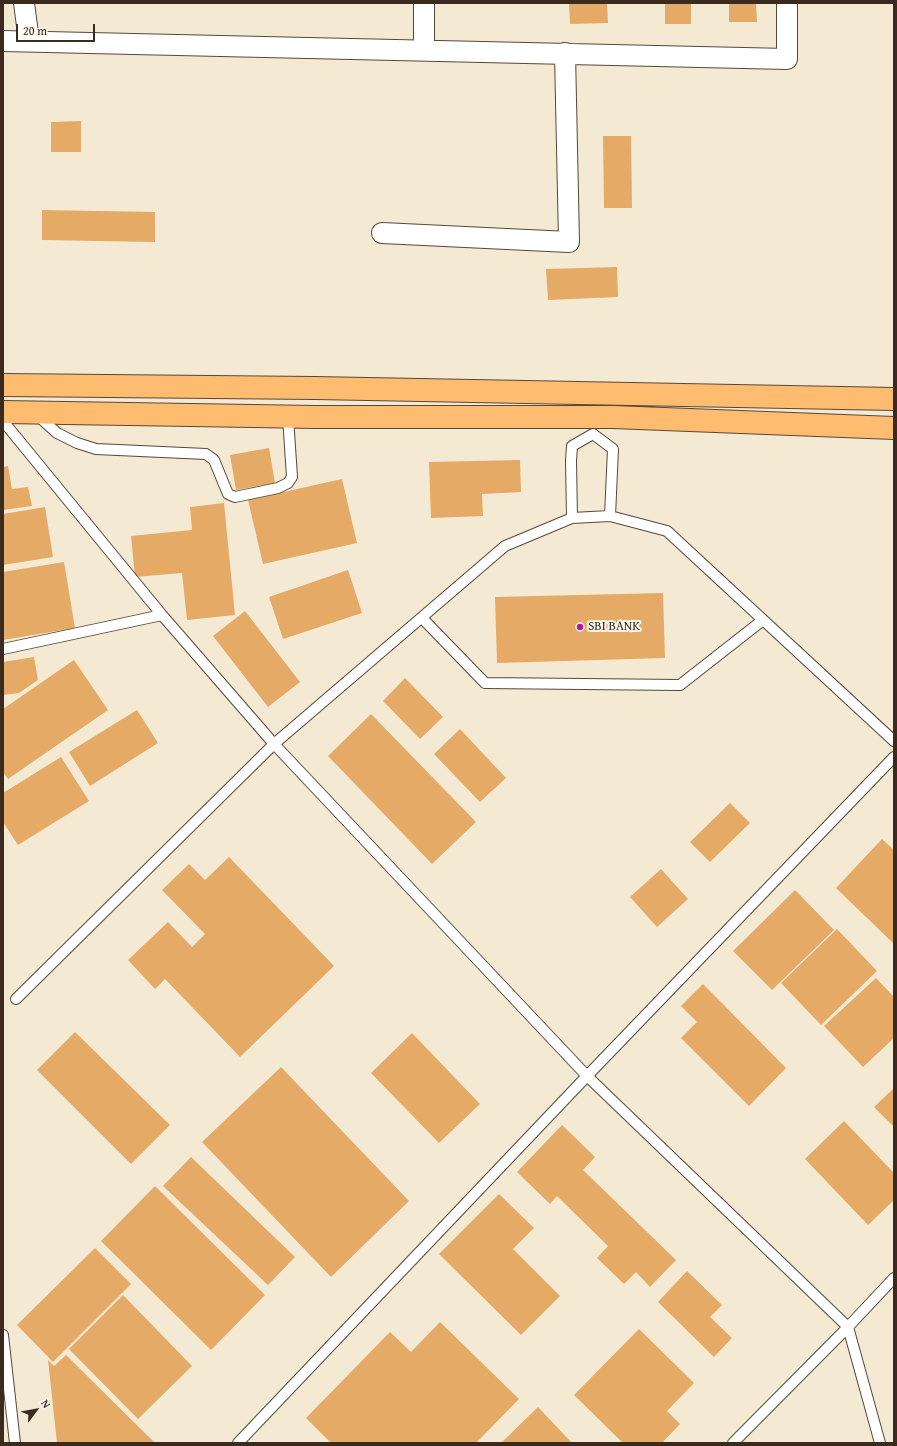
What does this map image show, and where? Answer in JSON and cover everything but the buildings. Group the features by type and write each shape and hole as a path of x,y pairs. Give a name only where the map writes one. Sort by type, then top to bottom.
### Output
{"main road":[{"path":"3,384 323,388 593,410 894,428"},
{"path":"3,412 288,417 593,410 894,399"}],"street":[{"path":"24,3 29,42"},
{"path":"424,3 424,50"},
{"path":"3,41 787,59 787,3"},
{"path":"382,233 569,242 565,53"}],"lane":[{"path":"593,410 613,449 610,516"},
{"path":"572,518 570,461 572,446 593,410"},
{"path":"35,413 57,433 96,449 206,454 214,460 228,494 235,497 278,488 288,483 292,477 288,417"},
{"path":"3,421 162,614 274,744 587,1076 848,1327 880,1443"},
{"path":"16,999 274,744 505,546 572,518 610,516 667,531 894,741"},
{"path":"3,649 162,614"},
{"path":"422,618 485,683 672,685 680,685 763,620"},
{"path":"238,1443 587,1076 894,757"},
{"path":"733,1443 848,1327 894,1278"},
{"path":"3,1335 15,1443"}],"place":[{"name":"SBI BANK","path":"580,627"}]}
